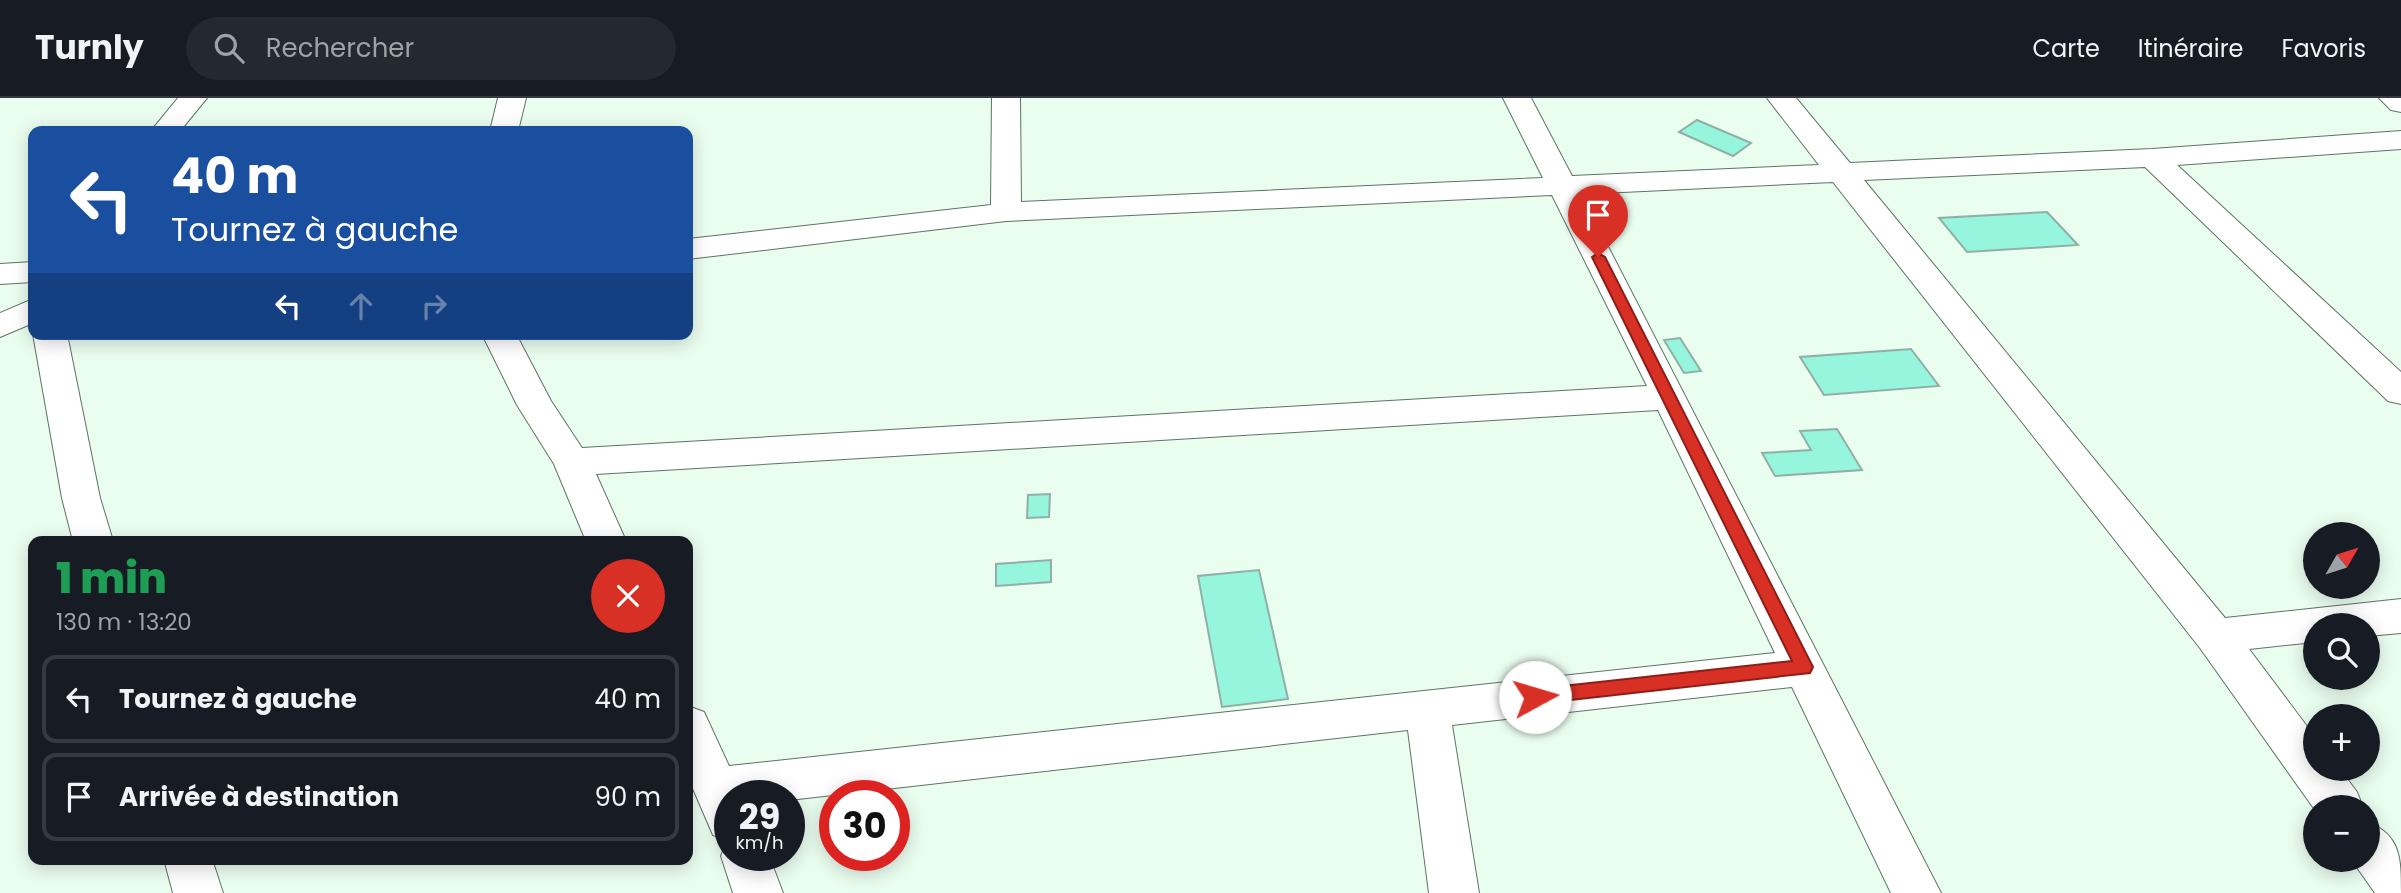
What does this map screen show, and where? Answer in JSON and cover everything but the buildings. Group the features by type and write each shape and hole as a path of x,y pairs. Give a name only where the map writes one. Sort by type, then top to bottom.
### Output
{"street":[{"path":"169,126 193,98"},
{"path":"505,126 512,98"},
{"path":"1006,98 1006,212"},
{"path":"1517,98 1670,397 1916,893"},
{"path":"1781,98 2215,636 2331,795"},
{"path":"2393,98 2401,104"},
{"path":"693,248 1006,212 2152,158 2401,139"},
{"path":"2152,158 2401,392"},
{"path":"0,274 28,272"},
{"path":"0,326 28,312"},
{"path":"51,340 80,498 91,536"},
{"path":"502,340 536,405 572,462 604,536"},
{"path":"572,462 1670,397"},
{"path":"2380,618 2401,616"},
{"path":"2215,636 2303,627"},
{"path":"805,793 1427,708 1804,667"},
{"path":"1427,708 1454,893"},
{"path":"693,736 714,784"},
{"path":"2380,860 2401,889"},
{"path":"190,865 198,893"},
{"path":"751,871 758,893"}],"route":[{"path":"1535,697 1804,667 1598,257"}]}
